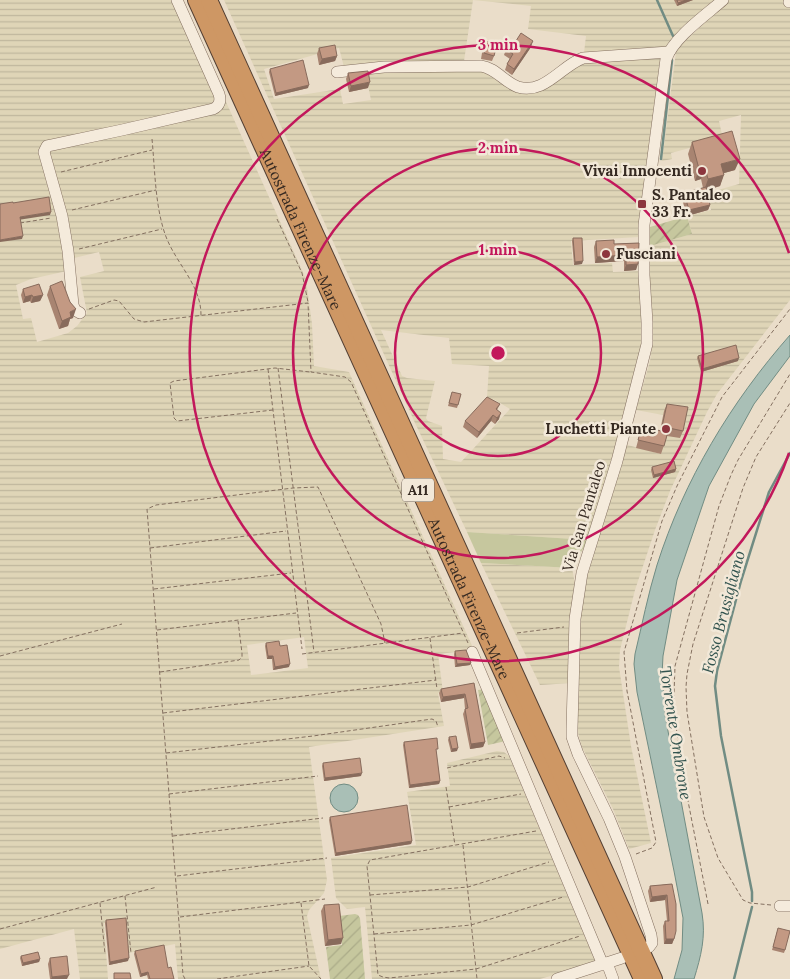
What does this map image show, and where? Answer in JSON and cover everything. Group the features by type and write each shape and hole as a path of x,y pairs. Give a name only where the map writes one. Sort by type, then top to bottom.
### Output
{"highway":[{"name":"Autostrada Firenze-Mare","path":"196,0 642,979"},
{"name":"Autostrada Firenze-Mare","path":"209,0 654,979"}],"street":[{"path":"80,314 73,305 68,251 62,214 44,155 46,148 49,145 213,109 219,105 221,100 217,88 177,0"},
{"path":"337,72 384,67 481,66 491,69 514,85 529,88 542,85 583,58 669,52 682,37 723,0"},
{"name":"Via San Pantaleo","path":"649,947 652,943 651,935 626,857 572,737 575,626 582,573 617,461 647,344 644,230 669,52"},
{"path":"472,652 605,964 614,979"},
{"path":"557,979 622,958"}],"path":[{"path":"152,139 163,229 174,256 198,294 201,315"},
{"path":"50,174 153,150"},
{"path":"19,224 157,190"},
{"path":"277,219 302,273 308,303 310,372"},
{"path":"68,251 163,229"},
{"path":"80,314 91,308 116,300 121,302 134,318 140,321 308,303"},
{"path":"626,857 650,849 656,842 627,691 624,652 662,521 705,428 722,397 790,309"},
{"path":"278,368 314,652"},
{"path":"272,410 175,420 170,383 171,381 278,368 345,377 351,382 472,652"},
{"path":"268,369 302,649"},
{"path":"708,904 682,770 676,726 675,666 717,516 731,475 738,460 790,374"},
{"path":"785,906 750,903 743,900 715,853 704,817 687,712 686,687 693,644 743,488 756,457 790,403"},
{"path":"185,979 183,974 146,511 151,507 316,486 320,489 382,624 385,643"},
{"path":"150,548 287,531"},
{"path":"153,590 292,573"},
{"path":"156,630 297,613"},
{"path":"159,672 239,660 242,657 242,653 238,620"},
{"path":"0,656 122,624"},
{"path":"517,633 575,626"},
{"path":"302,654 464,633"},
{"path":"430,637 437,689"},
{"path":"163,713 436,680"},
{"path":"166,753 313,736 432,719 436,720 438,727"},
{"path":"448,768 499,756 504,757 507,761"},
{"path":"169,794 318,776"},
{"path":"446,787 455,846"},
{"path":"449,807 521,794"},
{"path":"172,836 322,818"},
{"path":"537,830 370,860 367,864 377,972 383,978 476,969 585,934"},
{"path":"463,844 476,979"},
{"path":"176,876 328,858"},
{"path":"370,895 468,887 550,862"},
{"path":"0,929 157,887"},
{"path":"125,896 131,953"},
{"path":"374,934 471,925 564,897"},
{"path":"179,918 325,899"},
{"path":"100,902 105,954"},
{"path":"301,902 309,966 321,979"},
{"path":"217,979 309,966"}],"shaded area":[{"path":"0,0 180,0 306,279 312,324 314,366 349,372 474,650 438,654 443,692 438,693 444,726 309,747 327,880 324,893 309,910 307,916 321,979 178,979 175,944 128,953 125,921 104,923 108,979 80,979 74,929 0,949","holes":["99,252 104,271 80,277 87,313 77,326 68,333 37,342 31,318 23,319 16,285 31,279 67,271 66,260","304,637 308,668 251,675 247,645"]},
{"path":"224,0 473,0 717,0 667,47 639,237 571,241 573,265 612,263 613,272 640,271 645,327 638,372 588,540 467,532 415,423","holes":["473,0 531,6 528,29 586,36 583,61 519,91 478,68 463,68","339,48 344,67 364,66 371,100 343,104 340,89 274,99 264,69","381,330 449,338 452,364 489,366 487,398 495,400 510,409 461,462 443,459 442,426 428,421 426,418 435,381 402,376"]},
{"path":"729,0 787,0 790,6 790,300 717,394 707,412 670,491 635,590 620,650 619,667 631,746 651,843 629,849 613,809 582,747 578,733 581,598 624,444 661,454 665,411 663,415 636,410 650,361 653,340 653,318 648,284 650,246 692,234 687,216 711,210 707,193 739,184 741,115 719,121 723,139 671,153 672,159 662,161 676,52"},
{"path":"790,335 790,356 754,404 709,486 677,580 663,656 662,675 665,715 702,913 703,930 701,954 694,979 674,979 682,950 683,918 637,692 634,664 635,654 657,565 668,533 695,473 748,387"},
{"path":"481,563 572,568 575,584 572,683 540,685"},
{"path":"497,751 504,752 509,756 595,961 592,964 540,979 372,979 365,907 347,909 336,898 331,858 416,845 407,792 450,786 447,763"},
{"path":"344,784 354,788 358,798 354,808 344,812 334,808 330,798 334,788"}],"green space":[{"path":"687,216 692,234 650,246 650,227"},
{"path":"467,532 588,540 572,568 481,563"},
{"path":"485,689 506,741 488,745 478,690"},
{"path":"355,914 360,918 365,979 330,979 326,947 342,945 339,916"}],"building":[{"path":"521,33 533,41 514,69 507,64 513,54 506,49 511,42 514,44"},
{"path":"485,41 497,44 494,56 484,53"},
{"path":"335,45 337,56 322,59 319,48"},
{"path":"303,60 309,85 276,93 270,69"},
{"path":"368,71 370,82 351,86 348,73"},
{"path":"732,131 740,159 721,164 724,175 708,179 705,168 699,169 692,142"},
{"path":"706,187 710,205 689,210 684,193"},
{"path":"49,197 51,212 20,217 23,236 0,240 0,204"},
{"path":"573,238 582,238 583,261 575,262"},
{"path":"614,240 614,244 639,243 638,264 626,265 626,255 597,257 596,241"},
{"path":"62,281 70,302 76,309 70,312 71,317 62,321 50,286"},
{"path":"39,284 43,295 25,297 23,289"},
{"path":"736,345 739,358 702,369 698,356"},
{"path":"452,392 461,394 458,405 449,403"},
{"path":"487,397 500,404 496,409 501,413 497,418 493,415 479,432 465,421"},
{"path":"667,404 688,407 683,431 669,428 664,446 638,440 642,426 661,431"},
{"path":"674,461 676,469 654,475 652,467"},
{"path":"279,641 280,646 287,645 290,664 275,667 273,656 268,656 266,643"},
{"path":"466,650 471,663 457,664 455,651"},
{"path":"474,683 485,742 471,744 465,709 468,708 465,694 443,697 441,689"},
{"path":"456,736 458,748 452,749 449,737"},
{"path":"437,738 438,749 436,749 440,781 410,785 404,742"},
{"path":"360,758 362,773 325,778 323,763"},
{"path":"407,805 412,841 336,853 330,817"},
{"path":"672,884 676,904 676,931 674,939 666,939 665,921 669,921 667,895 652,897 650,886"},
{"path":"339,904 343,938 328,940 324,905"},
{"path":"126,918 129,958 110,962 106,920"},
{"path":"778,928 790,931 785,950 773,947"},
{"path":"164,945 168,968 171,967 174,979 150,979 148,972 141,974 135,951"},
{"path":"38,952 40,959 23,963 21,956"},
{"path":"67,956 69,975 52,977 50,958"},
{"path":"114,973 130,973 131,979 114,979"}],"waterway":[{"path":"657,0 673,36"},
{"path":"661,159 672,60"},
{"name":"Fosso Brusigliano","path":"752,901 752,892 721,736 715,686 717,671 741,581 769,492 790,453"},
{"name":"Fosso Brusigliano","path":"734,979 752,907"}],"place":[{"name":"Vivai Innocenti","path":"702,171"},
{"name":"S. Pantaleo 33 Fr.","path":"642,204"},
{"name":"Fusciani","path":"606,254"},
{"name":"Luchetti Piante","path":"666,429"}],"water label":[{"name":"Torrente Ombrone","path":"676,733"}]}
